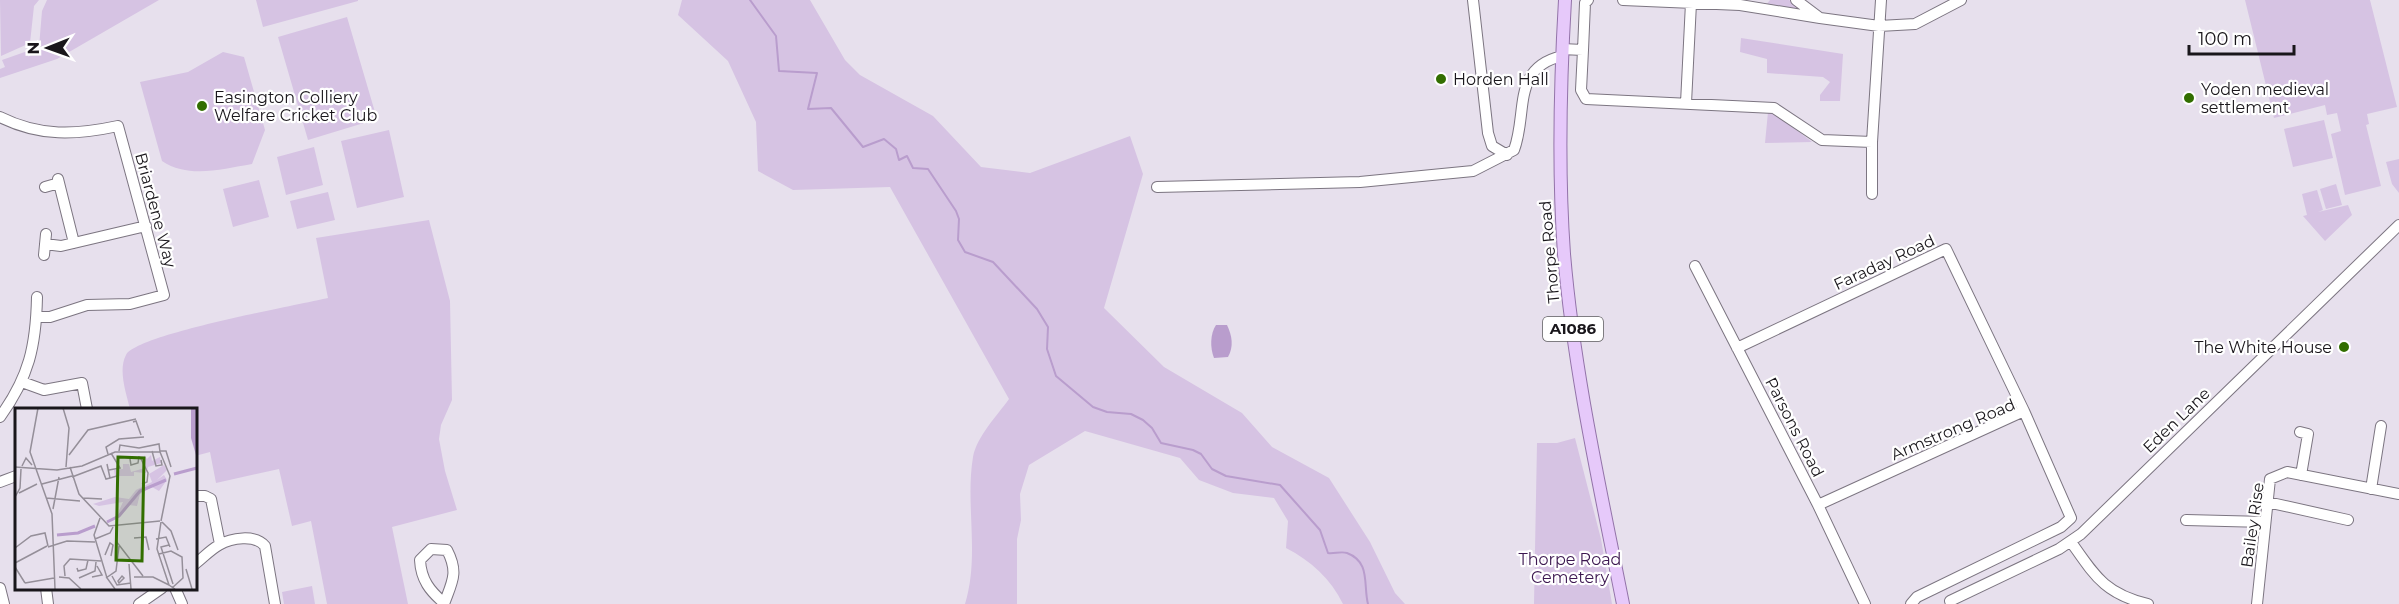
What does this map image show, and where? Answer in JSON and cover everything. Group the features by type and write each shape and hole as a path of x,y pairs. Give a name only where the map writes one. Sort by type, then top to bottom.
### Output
{"main road":[{"name":"Thorpe Road","path":"1565,0 1562,53 1561,191 1564,255 1576,359 1623,604"}],"street":[{"path":"1473,0 1488,134 1492,146 1508,156"},
{"path":"1588,0 1585,3 1581,90 1586,99 1774,108 1822,140 1872,142"},
{"path":"1623,0 1761,4 1820,18 1879,26 1915,24 1961,0"},
{"path":"1797,0 1820,18"},
{"path":"1872,194 1872,142 1881,0"},
{"path":"1686,103 1691,3"},
{"path":"1157,187 1382,180 1473,171 1508,156 1514,150 1527,81 1545,61 1562,53 1583,50"},
{"name":"Briardene Way","path":"0,117 32,129 52,133 73,134 118,126 164,295 130,304 87,305 50,317 36,317"},
{"path":"45,187 58,181 74,243"},
{"name":"Eden Lane","path":"1950,602 2071,542 2399,225"},
{"path":"45,245 61,246 146,226"},
{"name":"Faraday Road","path":"1737,348 1946,249 2024,411"},
{"name":"Parsons Road","path":"1695,266 1818,505 1865,604"},
{"path":"0,417 22,382 32,353 37,297"},
{"path":"22,382 44,390 81,383 87,408"},
{"name":"Armstrong Road","path":"1818,505 2024,411 2071,518 2061,527 1917,597 1911,604"},
{"path":"2371,489 2381,426"},
{"path":"2300,432 2308,434 2301,475"},
{"name":"Bailey Rise","path":"2257,604 2270,479 2287,472 2399,494"},
{"path":"0,482 15,476"},
{"path":"196,496 211,499 220,544"},
{"path":"2268,502 2349,520"},
{"path":"2186,520 2265,522"},
{"path":"196,563 220,544 252,538 260,540 265,546 275,604"},
{"path":"2071,542 2102,584 2125,598 2148,604"},
{"path":"431,549 447,550 451,558 455,579 444,604 425,584 422,574 420,560 431,549"},
{"path":"0,588 3,604"},
{"path":"46,589 48,604"},
{"path":"139,604 161,589"},
{"path":"175,589 182,604"}],"green space":[{"path":"0,0 39,0 34,6 30,43 1,56"},
{"path":"47,0 159,0 57,59 0,78 0,69 5,67 2,60 39,47 42,11"},
{"path":"256,0 358,0 358,1 263,27"},
{"path":"682,0 810,0 845,60 860,75 933,116 981,167 1030,173 1130,136 1143,174 1104,308 1164,367 1242,413 1272,447 1329,478 1370,542 1395,593 1405,604 1343,604 1333,587 1319,572 1286,548 1288,521 1274,498 1233,493 1199,480 1180,458 1085,431 1029,465 1020,494 1017,604 965,604 972,549 970,493 973,457 983,434 1009,399 890,187 793,190 758,171 756,122 728,61 678,15"},
{"path":"1770,0 1789,0 1804,11 1766,5"},
{"path":"2245,0 2370,0 2397,107 2367,114 2369,124 2366,125 2381,186 2345,195 2331,134 2341,131 2337,113 2327,115 2325,105 2274,118"},
{"path":"347,17 377,119 308,140 278,37"},
{"path":"1741,38 1843,54 1840,101 1820,101 1820,95 1830,82 1823,77 1767,73 1767,59 1740,52"},
{"name":"Easington Colliery Welfare Cricket Club","path":"223,52 244,57 265,130 252,164 206,171 172,167 162,161 140,82 188,72"},
{"path":"1768,112 1777,115 1812,142 1765,143"},
{"path":"2324,120 2333,158 2293,167 2284,129"},
{"path":"389,130 404,197 357,208 341,141"},
{"path":"314,147 323,185 286,195 277,157"},
{"path":"2399,159 2399,193 2392,184 2386,162"},
{"path":"259,180 269,217 233,227 223,189"},
{"path":"2336,184 2342,205 2326,209 2320,189"},
{"path":"2317,190 2323,210 2318,212 2348,205 2352,215 2325,241 2303,216 2307,215 2302,194"},
{"path":"328,192 335,220 297,229 290,201"},
{"path":"429,220 450,301 452,400 441,425 439,439 445,471 457,510 392,527 408,604 327,604 311,521 292,526 279,469 216,483 210,452 196,456 196,408 130,408 123,368 126,355 137,347 158,338 220,321 328,298 316,238"},
{"name":"Thorpe Road Cemetery","path":"1575,438 1601,539 1612,604 1534,604 1537,443 1557,443"},
{"path":"312,586 315,604 284,604 282,592"}],"shaded area":[{"path":"1216,325 1227,325 1229,329 1232,345 1228,357 1214,358 1211,341"}],"waterway":[{"path":"750,0 776,36 779,71 817,73 808,109 831,108 863,147 884,139 896,149 899,160 907,156 913,168 928,169 956,211 959,219 958,240 965,252 993,262 1037,309 1048,327 1047,349 1056,376 1093,407 1107,412 1131,414 1143,420 1152,428 1161,443 1201,454 1212,469 1226,476 1280,485 1320,530 1328,553 1347,553 1360,562 1365,575 1368,604"}],"place":[{"name":"Horden Hall","path":"1441,79"},
{"name":"Yoden medieval settlement","path":"2189,98"},
{"name":"Easington Colliery Welfare Cricket Club","path":"202,106"},
{"name":"The White House","path":"2344,347"}]}
